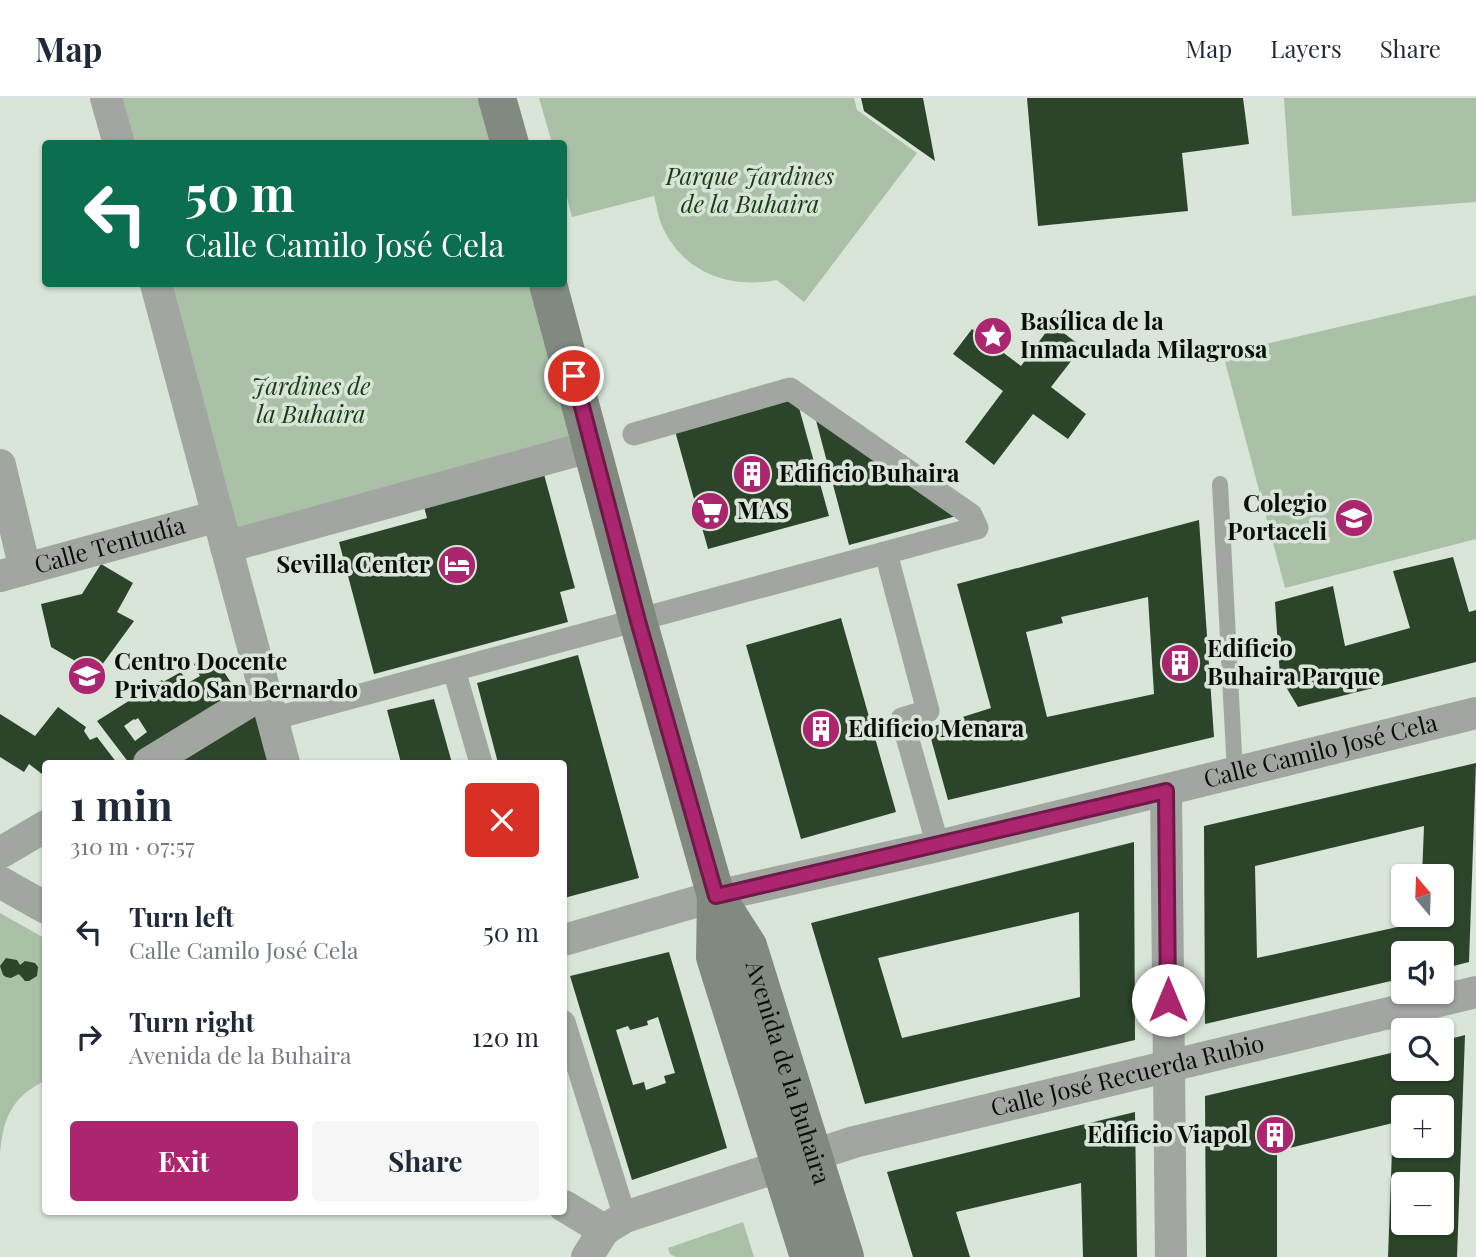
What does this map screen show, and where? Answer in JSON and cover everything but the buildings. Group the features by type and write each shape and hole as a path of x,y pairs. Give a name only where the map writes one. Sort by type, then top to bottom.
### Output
{"main road":[{"path":"497,98 509,140"},
{"name":"Avenida de la Buhaira","path":"549,287 638,621 716,896 715,957 797,1160 845,1257"},
{"name":"Avenida de la Buhaira","path":"797,1160 809,1257"}],"street":[{"path":"106,98 117,140"},
{"path":"157,287 283,760"},
{"path":"155,760 269,706 454,670 978,528 971,514 790,388 634,434"},
{"path":"226,547 593,446"},
{"path":"0,465 13,572"},
{"name":"Calle Tentudía","path":"13,572 218,516"},
{"path":"886,553 928,711 902,719 939,846"},
{"path":"454,670 480,760"},
{"name":"Calle Camilo José Cela","path":"567,939 716,896 939,846 1476,713"},
{"path":"1166,791 1171,1257"},
{"path":"0,853 42,828"},
{"path":"0,882 42,906"},
{"name":"Calle José Recuerda Rubio","path":"614,1224 854,1142 1476,992"},
{"path":"567,1034 614,1224"},
{"path":"567,1207 614,1224"},
{"path":"587,1257 614,1224"}],"lane":[{"path":"1220,484 1235,774"}],"green space":[{"path":"108,98 497,98 509,140 119,140"},
{"name":"Parque Jardines de la Buhaira","path":"539,98 854,98 857,110 917,153 804,302 777,280 742,282 710,274 696,267 672,244 661,224 654,196 572,217 567,198 567,140 551,140"},
{"path":"1284,98 1476,98 1476,202 1292,216"},
{"name":"Jardines de la Buhaira","path":"158,287 549,287 593,446 226,547"},
{"path":"1476,295 1476,539 1285,588 1223,354"},
{"path":"0,913 42,937 42,1082 24,1094 11,1110 0,1154"},
{"path":"743,1222 754,1257 676,1257 670,1254 668,1248"}],"place":[{"name":"Basílica de la Inmaculada Milagrosa","path":"993,336"},
{"name":"Edificio Buhaira","path":"752,474"},
{"name":"MAS","path":"710,511"},
{"name":"Colegio Portaceli","path":"1354,518"},
{"name":"Sevilla Center","path":"457,565"},
{"name":"Edificio Buhaira Parque","path":"1180,663"},
{"name":"Centro Docente Privado San Bernardo","path":"87,676"},
{"name":"Edificio Menara","path":"821,729"},
{"name":"Edificio Viapol","path":"1275,1135"}],"route":[{"path":"574,376 638,621 716,896 1166,791 1168,1000"}]}
